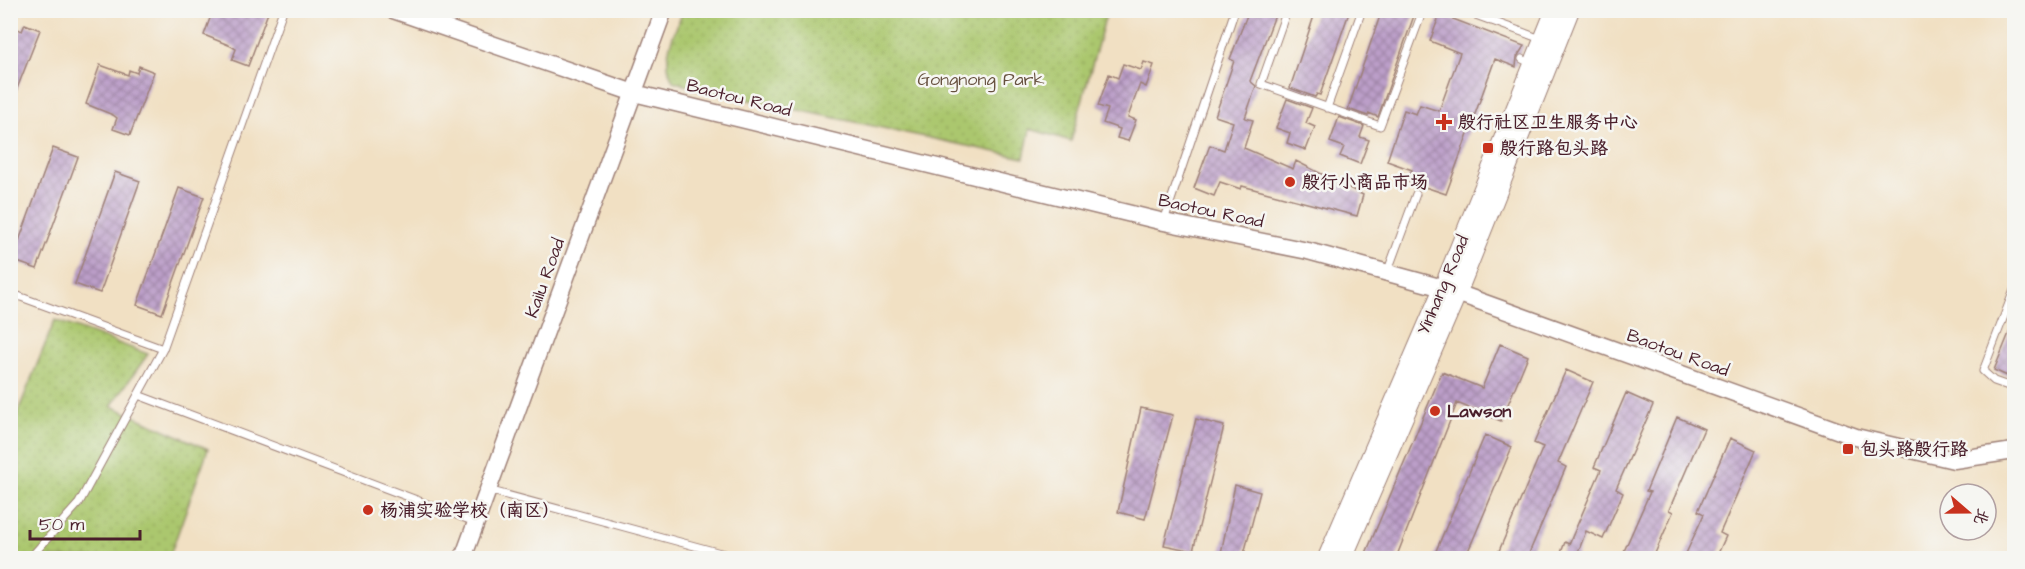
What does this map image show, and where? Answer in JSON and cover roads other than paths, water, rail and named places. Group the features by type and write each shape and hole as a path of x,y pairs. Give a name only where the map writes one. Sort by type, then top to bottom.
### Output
{"main road":[{"name":"Yinhang Road","path":"1327,558 1450,291 1527,61 1549,42 1555,10"},
{"name":"Yinhang Road","path":"1343,558 1549,42 1569,10"}],"street":[{"name":"Baotou Road","path":"393,10 634,93 1164,222 1308,251 1450,291 1856,437 1954,460 2014,451"},
{"name":"Kailu Road","path":"463,558 664,10"}],"lane":[{"path":"30,558 79,503 163,349 283,10"},
{"path":"1164,222 1235,10"},
{"path":"1287,10 1261,84 1380,126 1423,10"},
{"path":"1328,108 1362,10"},
{"path":"1462,10 1549,42"},
{"path":"1491,21 1494,10"},
{"path":"1387,273 1416,194"},
{"path":"2014,290 1983,371 1994,381 2014,388"},
{"path":"10,293 163,349"},
{"path":"138,395 476,522"},
{"path":"488,490 739,558"}],"place":[{"name":"殷行社区卫生服务中心","path":"1444,122"},
{"name":"殷行路包头路","path":"1488,148"},
{"name":"殷行小商品市场","path":"1290,182"},
{"name":"Lawson","path":"1435,411"},
{"name":"包头路殷行路","path":"1848,449"},
{"name":"杨浦实验学校（南区）","path":"368,510"}],"park label":[{"name":"Gongnong Park","path":"981,79"}]}
